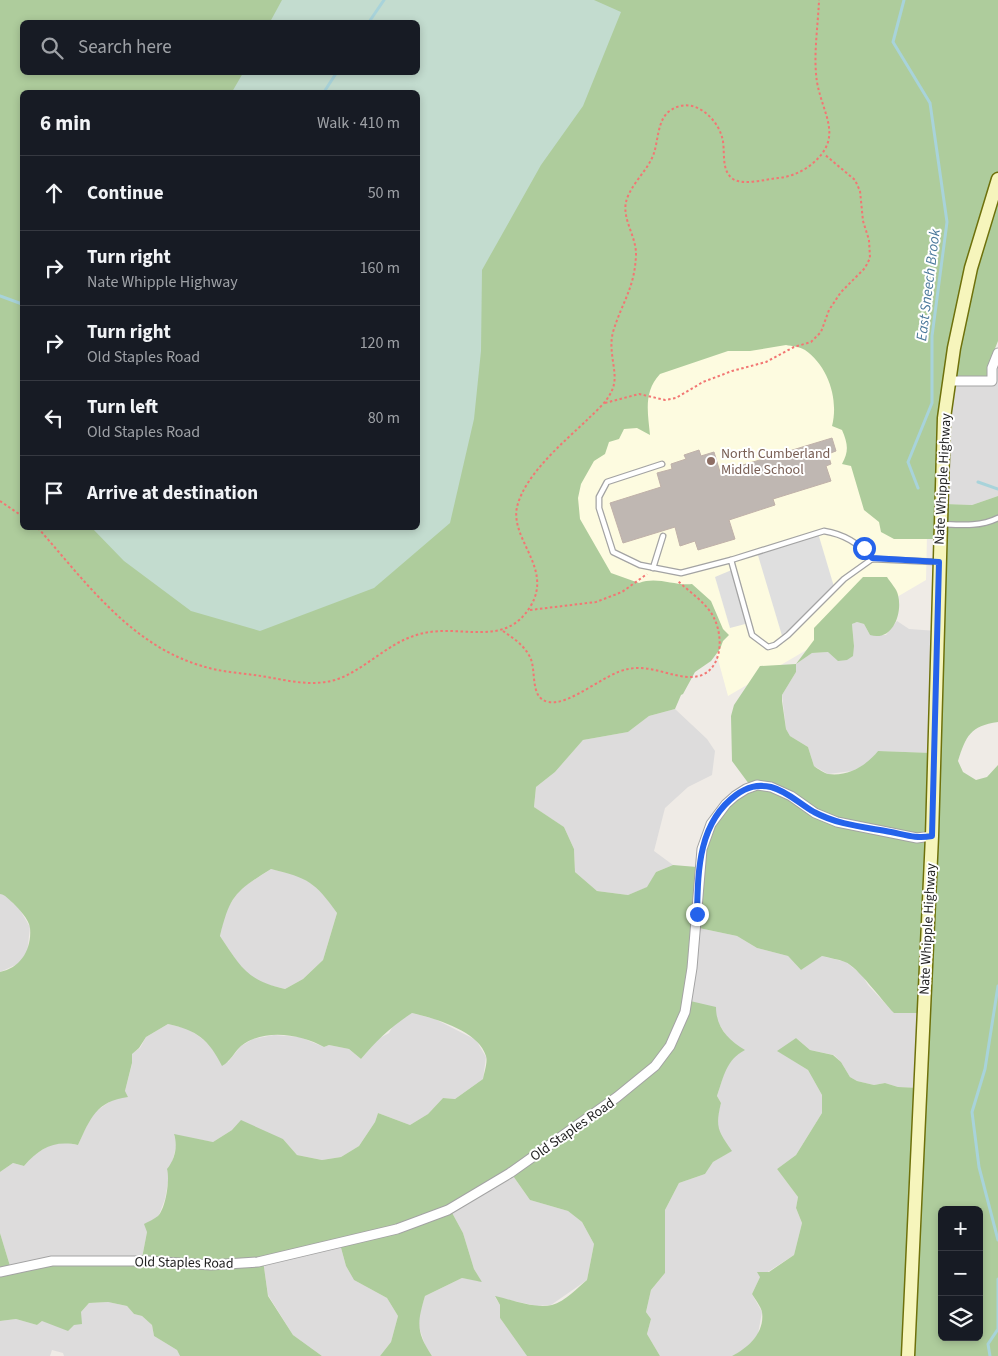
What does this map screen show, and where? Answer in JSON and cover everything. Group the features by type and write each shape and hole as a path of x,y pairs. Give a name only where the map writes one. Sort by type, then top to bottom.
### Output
{"main road":[{"name":"Nate Whipple Highway","path":"908,1356 932,836 944,418 971,268 998,179"}],"street":[{"path":"950,381 992,381 992,368 998,353"},
{"name":"Old Staples Road","path":"0,1272 52,1261 147,1261 211,1265 258,1262 397,1230 448,1210 510,1173 617,1097 655,1066 670,1046 682,1024 691,976 702,850 711,824 726,804 735,796 757,785 771,787 791,796 816,813 838,822 917,838 932,836"}],"lane":[{"path":"662,464 607,482 599,496 599,508 613,552 624,559 653,568 681,573 731,560 824,531 836,533 864,548 872,558"},
{"path":"940,524 966,526 989,523 998,518"},
{"path":"653,568 663,536"},
{"path":"731,560 752,635 768,647 775,645 788,635 844,579 872,558 939,562"}],"path":[{"path":"40,530 119,618 139,634 177,656 202,666 310,684 332,681 350,675 378,654 419,634 450,629 485,632 503,631 515,625 528,610 535,598 537,578 518,522 516,509 524,491 546,462 604,403 614,385 611,356 613,334 634,282 636,248 625,205 629,193 653,157 663,119 671,109 688,105 696,106 712,118 722,135 725,168 733,179 745,182 785,177 806,169 824,154 829,142 829,123 818,83 816,64 819,0"},
{"path":"604,403 639,394 665,400 676,398 703,382 732,371 766,362 794,347 811,342 821,332 829,310 841,292 865,268 870,258 870,240 863,221 855,180 824,154"},
{"path":"0,501 20,515"},
{"path":"528,610 596,602 622,592 649,573"},
{"path":"503,631 518,641 530,656 533,667 534,687 538,696 548,702 561,702 593,686 611,674 630,668 660,670 691,678 708,674 717,664 720,648 715,619 707,608 674,578"}],"shaded area":[{"name":"North Cumberland Middle School","path":"801,311 927,535 926,580 728,696 701,597 598,626 548,392"},
{"path":"992,366 998,368 998,496 972,505 945,504 953,385"},
{"path":"818,533 835,590 783,639 757,552"},
{"path":"734,569 749,623 730,628 715,577"},
{"path":"897,621 909,629 937,631 932,753 878,751 868,763 852,771 828,774 814,766 808,747 790,736 786,729 782,695 796,672 796,664 812,653 828,652 854,645 852,624 857,622 864,624 870,635 886,635"},
{"path":"675,709 707,739 715,751 712,775 688,787 665,808 654,851 673,865 656,872 648,887 628,895 597,891 575,872 574,849 564,827 534,807 536,787 555,772 583,740 628,732 649,716"},
{"path":"271,869 300,876 321,890 337,913 323,960 303,979 285,989 264,984 244,972 220,936 225,912 240,889"},
{"path":"0,894 5,895 20,910 30,927 27,954 20,963 0,972"},
{"path":"699,928 737,936 757,948 788,956 801,970 822,956 846,962 862,975 868,985 894,1013 923,1013 920,1088 898,1087 885,1083 874,1085 857,1081 850,1077 841,1062 834,1055 810,1050 796,1038 778,1051 808,1070 822,1095 822,1113 796,1155 777,1169 798,1197 796,1208 802,1223 794,1255 760,1277 752,1294 762,1312 758,1334 746,1349 732,1356 660,1356 647,1334 651,1319 646,1312 651,1290 665,1273 665,1210 679,1183 705,1174 713,1162 731,1151 719,1132 716,1122 721,1103 717,1096 726,1067 733,1056 729,1040 716,1019 686,1000"},
{"path":"412,1013 435,1019 476,1040 486,1057 483,1079 455,1099 443,1098 428,1114 410,1125 378,1113 375,1122 359,1146 341,1157 322,1160 297,1155 283,1139 232,1130 213,1142 174,1135 177,1143 172,1163 168,1169 169,1177 165,1199 159,1215 147,1232 142,1258 10,1266 0,1233 0,1172 13,1163 24,1166 34,1155 50,1145 62,1142 78,1145 92,1114 125,1091 132,1064 131,1054 140,1048 146,1037 168,1024 189,1029 212,1046 228,1062 241,1046 253,1039 274,1035 300,1037 324,1047 329,1045 349,1049 361,1059 378,1039 389,1033 394,1024"},
{"path":"511,1173 530,1200 568,1211 582,1222 594,1244 587,1280 551,1305 537,1306 495,1297 500,1305 500,1318 527,1356 432,1356 425,1345 417,1321 425,1296 462,1278 481,1281 474,1269 463,1233 450,1209"},
{"path":"340,1244 346,1266 354,1280 387,1298 398,1316 391,1342 380,1356 322,1356 293,1335 268,1295 263,1260"},
{"path":"108,1302 127,1306 134,1314 142,1316 152,1325 154,1336 177,1350 180,1356 64,1356 63,1353 52,1350 50,1356 0,1356 0,1321 16,1319 37,1325 42,1321 81,1312 89,1303"}],"green space":[{"path":"0,0 998,0 998,341 992,356 990,377 953,385 945,504 972,505 998,496 998,722 981,726 970,734 958,761 963,772 976,780 987,777 998,765 998,1356 732,1356 744,1349 754,1339 761,1327 762,1312 752,1294 760,1277 757,1272 769,1272 794,1255 802,1223 796,1208 798,1197 777,1169 796,1155 822,1113 822,1095 808,1070 777,1051 796,1038 810,1050 833,1055 841,1062 850,1077 857,1081 874,1085 885,1083 898,1087 920,1088 922,1013 894,1013 856,970 842,961 822,956 801,970 788,956 757,948 737,936 699,928 686,1000 716,1007 718,1021 724,1032 733,1042 745,1050 730,1064 717,1096 721,1103 718,1118 719,1128 732,1151 713,1162 705,1174 679,1183 665,1210 665,1273 651,1290 646,1312 651,1319 647,1334 660,1356 527,1356 500,1318 500,1305 495,1296 538,1306 557,1303 566,1298 587,1280 594,1244 582,1222 568,1211 530,1200 511,1173 450,1209 463,1233 474,1269 482,1282 462,1278 425,1296 419,1321 423,1340 432,1356 380,1356 391,1342 398,1316 387,1298 354,1280 346,1266 340,1244 263,1260 268,1296 293,1335 322,1356 180,1356 177,1350 154,1336 152,1325 142,1316 134,1314 127,1306 108,1302 89,1303 81,1312 82,1324 74,1325 68,1331 42,1321 37,1325 16,1319 0,1321 0,1233 10,1266 142,1258 147,1232 144,1224 158,1216 161,1212 167,1193 167,1169 174,1157 176,1148 174,1134 213,1142 232,1130 241,1120 283,1139 297,1155 322,1160 341,1157 359,1146 375,1122 378,1113 410,1125 428,1114 443,1098 455,1099 483,1079 487,1061 482,1047 475,1039 443,1022 412,1013 385,1034 361,1059 349,1049 329,1045 324,1047 315,1042 294,1036 271,1035 250,1040 241,1046 228,1062 222,1066 212,1049 201,1038 187,1029 168,1024 146,1037 139,1048 132,1054 132,1063 125,1091 128,1097 117,1099 101,1107 86,1127 78,1145 62,1144 48,1147 36,1154 24,1166 13,1163 0,1172 0,972 14,966 24,956 30,936 28,921 7,897 0,894","holes":["786,345 805,350 820,365 825,374 833,394 834,416 832,426 842,430 846,443 847,451 842,464 851,466 864,510 879,522 881,532 894,539 940,539 932,753 878,751 863,765 843,774 828,774 814,766 808,747 790,736 786,729 782,695 796,672 796,664 760,666 734,705 731,716 732,761 749,784 704,834 697,867 673,865 656,872 647,887 628,895 597,891 575,872 574,849 564,827 534,807 536,787 555,772 583,740 628,732 649,716 675,709 695,672 711,661 720,649 723,641 729,635 723,629 711,601 692,584 652,580 639,583 611,573 580,519 578,498 581,484 594,461 605,454 609,442 619,439 624,429 637,428 650,435 649,395 660,374 728,351 750,351","271,869 294,875 310,883 323,894 337,913 323,960 303,979 285,989 261,981 246,971 220,936 227,911 236,895 242,889"]},
{"path":"282,0 594,0 621,12 583,106 541,165 482,270 481,351 474,419 450,523 374,588 260,631 191,611 124,561 94,530 420,530 420,90 233,90 242,75 420,75 420,20 271,20"},
{"path":"863,577 887,577 896,590 899,602 897,618 890,630 878,636 870,635 864,624 857,622 852,624 853,656 847,660 838,661 828,652 812,653 796,664 814,640 814,628"}],"building":[{"path":"832,438 836,451 828,454 831,464 826,466 831,481 773,499 775,505 729,520 735,539 698,550 695,541 680,546 675,527 623,543 610,503 661,487 657,473 672,469 671,464 686,459 684,455 699,450 701,456 714,452 720,472"}],"waterway":[{"path":"370,20 384,0"},
{"name":"East Sneech Brook","path":"904,0 893,42 930,103 947,222 932,336 932,403 908,462 918,488"},
{"path":"325,90 335,75"},
{"path":"0,296 20,303"},
{"name":"East Sneech Brook","path":"978,482 998,489"},
{"name":"East Sneech Brook","path":"998,986 985,1069 972,1112 979,1167 998,1240"},
{"name":"East Sneech Brook","path":"990,1356 988,1344 998,1329 998,1279"}],"place":[{"name":"North Cumberland Middle School","path":"711,461"}],"route":[{"path":"697,914 702,850 711,824 718,813 735,796 757,785 778,789 816,813 838,822 917,838 932,836 939,562 872,558 864,548"}]}
